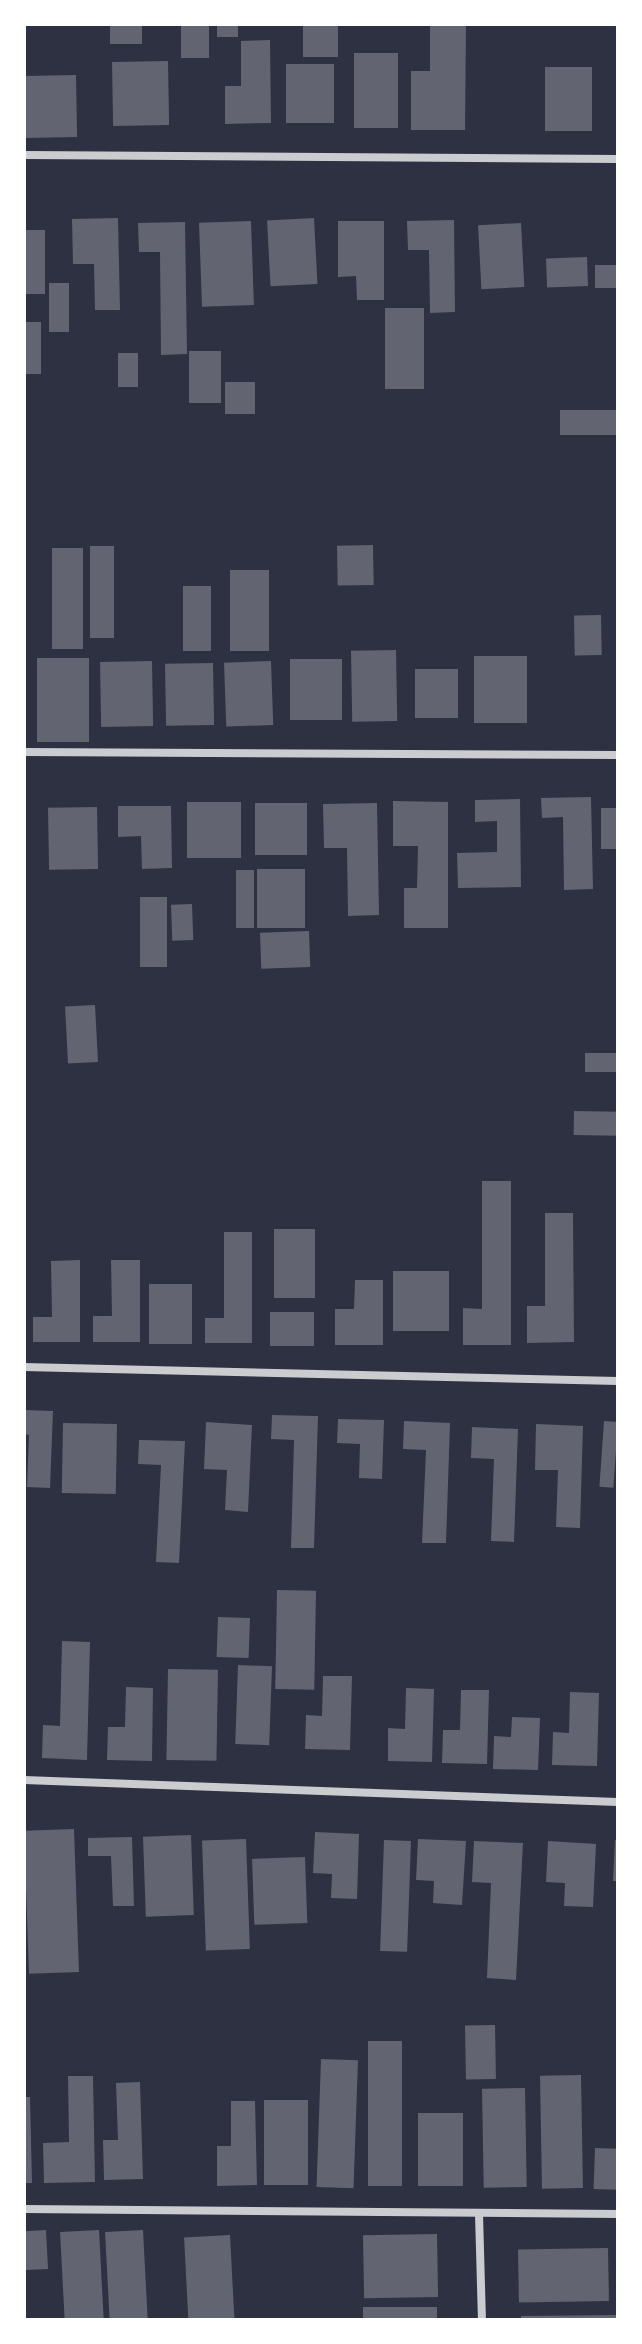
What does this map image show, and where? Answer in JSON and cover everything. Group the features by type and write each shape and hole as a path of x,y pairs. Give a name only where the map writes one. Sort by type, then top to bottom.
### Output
{"street":[{"path":"24,155 618,159"},
{"path":"24,752 618,755"},
{"path":"24,1367 618,1381"},
{"path":"24,1780 618,1802"},
{"path":"24,2209 618,2214"},
{"path":"479,2214 482,2320"}],"building":[{"path":"110,24 142,24 142,44 110,44"},
{"path":"181,24 209,24 209,58 181,58"},
{"path":"217,24 238,24 238,37 217,37"},
{"path":"303,24 338,24 338,57 303,57"},
{"path":"430,24 466,24 465,130 411,130 411,71 430,71"},
{"path":"270,40 271,123 225,124 225,86 241,86 241,41"},
{"path":"354,53 398,53 398,128 354,128"},
{"path":"168,61 169,125 113,126 112,62"},
{"path":"286,64 334,64 334,123 286,123"},
{"path":"545,67 592,67 592,131 545,131"},
{"path":"76,75 77,137 25,138 24,76"},
{"path":"118,218 120,310 95,310 94,264 73,264 72,219"},
{"path":"314,218 317,284 271,286 267,220"},
{"path":"454,220 455,312 430,313 429,250 408,250 407,221"},
{"path":"251,221 254,305 202,307 199,223"},
{"path":"338,221 384,221 384,300 357,300 356,276 338,277"},
{"path":"185,222 187,354 161,355 160,252 139,252 138,223"},
{"path":"521,223 524,287 481,289 478,225"},
{"path":"24,230 45,230 45,294 24,294"},
{"path":"587,257 588,286 547,287 546,258"},
{"path":"595,265 618,265 618,288 595,288"},
{"path":"49,283 69,283 69,332 49,332"},
{"path":"385,308 424,308 424,389 385,389"},
{"path":"24,322 41,322 41,374 24,374"},
{"path":"189,351 221,351 221,403 189,403"},
{"path":"118,353 138,353 138,387 118,387"},
{"path":"225,382 255,382 255,414 225,414"},
{"path":"560,410 618,410 618,435 560,435"},
{"path":"373,545 374,585 338,586 337,546"},
{"path":"90,546 114,546 114,638 90,638"},
{"path":"52,548 83,548 83,649 52,649"},
{"path":"230,570 269,570 269,651 230,651"},
{"path":"183,586 211,586 211,651 183,651"},
{"path":"574,615 601,615 602,655 575,655"},
{"path":"396,650 397,721 352,722 351,651"},
{"path":"474,656 527,656 527,723 474,723"},
{"path":"37,658 89,658 89,742 37,742"},
{"path":"290,659 342,659 342,720 290,720"},
{"path":"152,661 153,726 101,727 100,662"},
{"path":"271,661 273,725 226,727 224,663"},
{"path":"213,663 214,725 166,726 165,664"},
{"path":"415,669 458,669 458,718 415,718"},
{"path":"591,797 593,889 564,890 563,817 542,818 541,798"},
{"path":"520,799 521,887 458,888 457,853 497,852 497,821 475,822 475,800"},
{"path":"393,801 448,802 448,928 404,928 404,888 417,888 418,846 393,846"},
{"path":"187,802 241,802 241,858 187,858"},
{"path":"255,803 307,803 307,855 255,855"},
{"path":"377,803 379,915 348,916 347,848 324,848 323,804"},
{"path":"118,806 171,806 172,868 142,869 141,836 118,837"},
{"path":"97,807 98,869 49,870 48,808"},
{"path":"601,808 618,808 618,849 601,849"},
{"path":"257,869 305,869 305,928 257,928"},
{"path":"236,870 254,870 254,928 236,928"},
{"path":"140,897 167,897 167,967 140,967"},
{"path":"192,904 193,940 172,941 171,905"},
{"path":"309,931 310,967 261,969 260,933"},
{"path":"95,1005 98,1062 68,1063 65,1007"},
{"path":"585,1053 618,1053 618,1072 585,1072"},
{"path":"574,1111 618,1112 618,1136 574,1135"},
{"path":"482,1181 511,1181 511,1345 463,1345 463,1308 482,1309"},
{"path":"545,1213 573,1213 574,1342 527,1343 527,1306 545,1306"},
{"path":"274,1229 315,1229 315,1298 274,1298"},
{"path":"224,1232 252,1232 252,1343 205,1343 205,1318 224,1318"},
{"path":"80,1260 80,1342 33,1342 33,1317 52,1317 51,1261"},
{"path":"111,1260 140,1260 140,1342 93,1342 93,1316 112,1316"},
{"path":"393,1271 449,1271 449,1331 393,1331"},
{"path":"355,1280 383,1280 383,1345 335,1345 335,1309 354,1309"},
{"path":"149,1284 192,1284 192,1344 149,1344"},
{"path":"270,1312 314,1312 314,1346 270,1346"},
{"path":"24,1410 53,1411 50,1488 27,1487 29,1435 24,1434"},
{"path":"272,1415 318,1416 314,1548 291,1548 294,1440 271,1439"},
{"path":"338,1419 384,1420 382,1479 359,1478 360,1444 337,1443"},
{"path":"404,1421 450,1423 446,1543 422,1543 426,1450 403,1449"},
{"path":"604,1421 618,1422 613,1488 599,1487"},
{"path":"206,1422 252,1425 248,1512 225,1510 227,1470 204,1469"},
{"path":"63,1423 117,1424 116,1494 62,1493"},
{"path":"536,1424 583,1426 580,1528 556,1527 558,1470 535,1470"},
{"path":"472,1427 518,1429 514,1542 491,1541 494,1459 471,1458"},
{"path":"139,1440 185,1441 179,1563 156,1562 161,1465 138,1464"},
{"path":"277,1590 316,1591 314,1690 275,1689"},
{"path":"218,1617 250,1618 249,1658 217,1657"},
{"path":"62,1641 90,1642 87,1760 42,1758 43,1725 60,1726"},
{"path":"238,1665 272,1666 269,1745 235,1744"},
{"path":"168,1669 218,1670 216,1761 166,1760"},
{"path":"323,1676 352,1676 350,1750 305,1749 306,1715 322,1716"},
{"path":"126,1687 153,1688 152,1761 107,1760 108,1727 125,1727"},
{"path":"406,1688 434,1689 432,1762 388,1761 388,1728 405,1729"},
{"path":"461,1690 489,1690 487,1764 442,1763 443,1730 460,1730"},
{"path":"570,1692 599,1693 597,1766 552,1765 553,1732 569,1733"},
{"path":"512,1717 540,1718 538,1770 493,1769 494,1736 511,1737"},
{"path":"74,1829 79,1972 29,1974 24,1831"},
{"path":"315,1832 359,1834 357,1899 331,1898 332,1874 313,1873"},
{"path":"191,1835 194,1915 146,1917 143,1837"},
{"path":"132,1837 134,1906 113,1906 111,1856 88,1856 88,1838"},
{"path":"246,1839 250,1949 206,1950 202,1841"},
{"path":"418,1839 466,1841 462,1905 433,1903 434,1881 416,1880"},
{"path":"384,1840 411,1841 407,1952 380,1951"},
{"path":"615,1840 618,1840 618,1881 613,1881"},
{"path":"474,1841 523,1843 516,1980 487,1978 491,1883 472,1882"},
{"path":"548,1841 596,1844 593,1907 564,1906 565,1883 546,1882"},
{"path":"305,1857 307,1923 254,1925 252,1859"},
{"path":"495,2025 496,2079 466,2080 465,2026"},
{"path":"368,2041 402,2041 402,2186 368,2186"},
{"path":"321,2059 358,2060 354,2188 317,2187"},
{"path":"581,2075 583,2188 542,2189 540,2076"},
{"path":"68,2076 93,2076 95,2182 44,2183 43,2143 69,2142"},
{"path":"140,2082 143,2179 104,2180 103,2140 118,2140 116,2083"},
{"path":"525,2088 527,2187 484,2188 482,2089"},
{"path":"24,2097 30,2097 32,2183 24,2183"},
{"path":"264,2100 308,2100 308,2185 264,2185"},
{"path":"231,2101 255,2101 257,2185 217,2186 217,2146 231,2146"},
{"path":"418,2113 463,2113 463,2186 418,2186"},
{"path":"595,2148 618,2149 617,2190 594,2189"},
{"path":"46,2230 48,2269 26,2270 24,2231"},
{"path":"99,2230 104,2320 65,2320 60,2232"},
{"path":"143,2230 148,2320 110,2320 105,2232"},
{"path":"437,2234 438,2297 364,2298 363,2235"},
{"path":"230,2235 234,2320 188,2320 184,2237"},
{"path":"608,2248 609,2301 519,2303 518,2250"},
{"path":"363,2307 437,2307 437,2320 363,2320"},
{"path":"618,2315 618,2320 521,2320 521,2316"}]}
